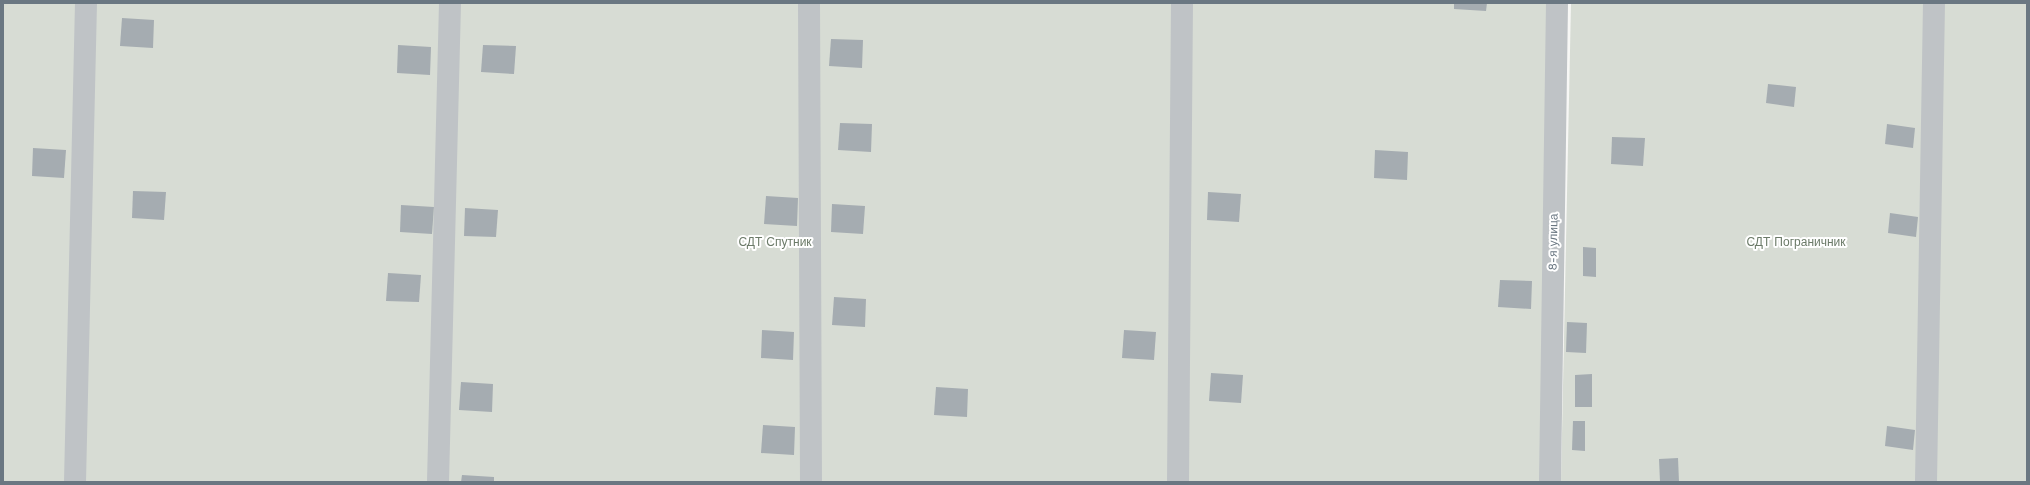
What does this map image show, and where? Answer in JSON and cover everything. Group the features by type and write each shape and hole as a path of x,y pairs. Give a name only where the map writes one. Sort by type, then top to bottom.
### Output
{"street":[{"path":"75,482 86,3"},
{"path":"438,482 450,3"},
{"path":"809,3 811,482"},
{"path":"1178,482 1182,3"},
{"name":"8-я улица","path":"1550,482 1557,3"},
{"path":"1926,482 1934,3"}],"green space":[{"name":"СДТ Спутник","path":"3,3 1551,3 1543,482 3,482"},
{"name":"СДТ Пограничник","path":"1571,3 2027,3 2027,482 1561,482"}],"building":[{"path":"1454,3 1487,3 1486,11 1454,9"},
{"path":"122,18 154,20 153,48 120,46"},
{"path":"831,39 863,40 862,68 829,66"},
{"path":"398,45 431,47 430,75 397,73"},
{"path":"483,45 516,46 514,74 481,72"},
{"path":"1768,84 1796,87 1794,107 1766,103"},
{"path":"840,123 872,124 871,152 838,150"},
{"path":"1887,124 1915,128 1913,148 1885,144"},
{"path":"1612,137 1645,138 1643,166 1611,164"},
{"path":"33,148 66,150 64,178 32,176"},
{"path":"1375,150 1408,152 1407,180 1374,178"},
{"path":"133,191 166,192 164,220 132,218"},
{"path":"1208,192 1241,194 1239,222 1207,220"},
{"path":"766,196 798,198 797,226 764,224"},
{"path":"832,204 865,206 863,234 831,232"},
{"path":"401,205 434,207 432,234 400,232"},
{"path":"465,208 498,210 496,237 464,236"},
{"path":"1890,213 1918,217 1916,237 1888,233"},
{"path":"1583,247 1596,248 1596,277 1583,276"},
{"path":"388,273 421,275 419,302 386,301"},
{"path":"1500,280 1532,281 1531,309 1498,307"},
{"path":"834,297 866,299 865,327 832,325"},
{"path":"1567,322 1587,323 1586,353 1566,352"},
{"path":"762,330 794,332 793,360 761,358"},
{"path":"1124,330 1156,332 1154,360 1122,358"},
{"path":"1211,373 1243,375 1241,403 1209,401"},
{"path":"1592,374 1592,407 1575,407 1575,375"},
{"path":"461,382 493,384 492,412 459,410"},
{"path":"936,387 968,389 967,417 934,415"},
{"path":"1573,421 1585,421 1585,451 1572,450"},
{"path":"763,425 795,427 794,455 761,453"},
{"path":"1887,426 1915,430 1913,450 1885,446"},
{"path":"1678,458 1679,482 1660,482 1659,459"},
{"path":"462,475 494,477 494,482 461,482"}]}
